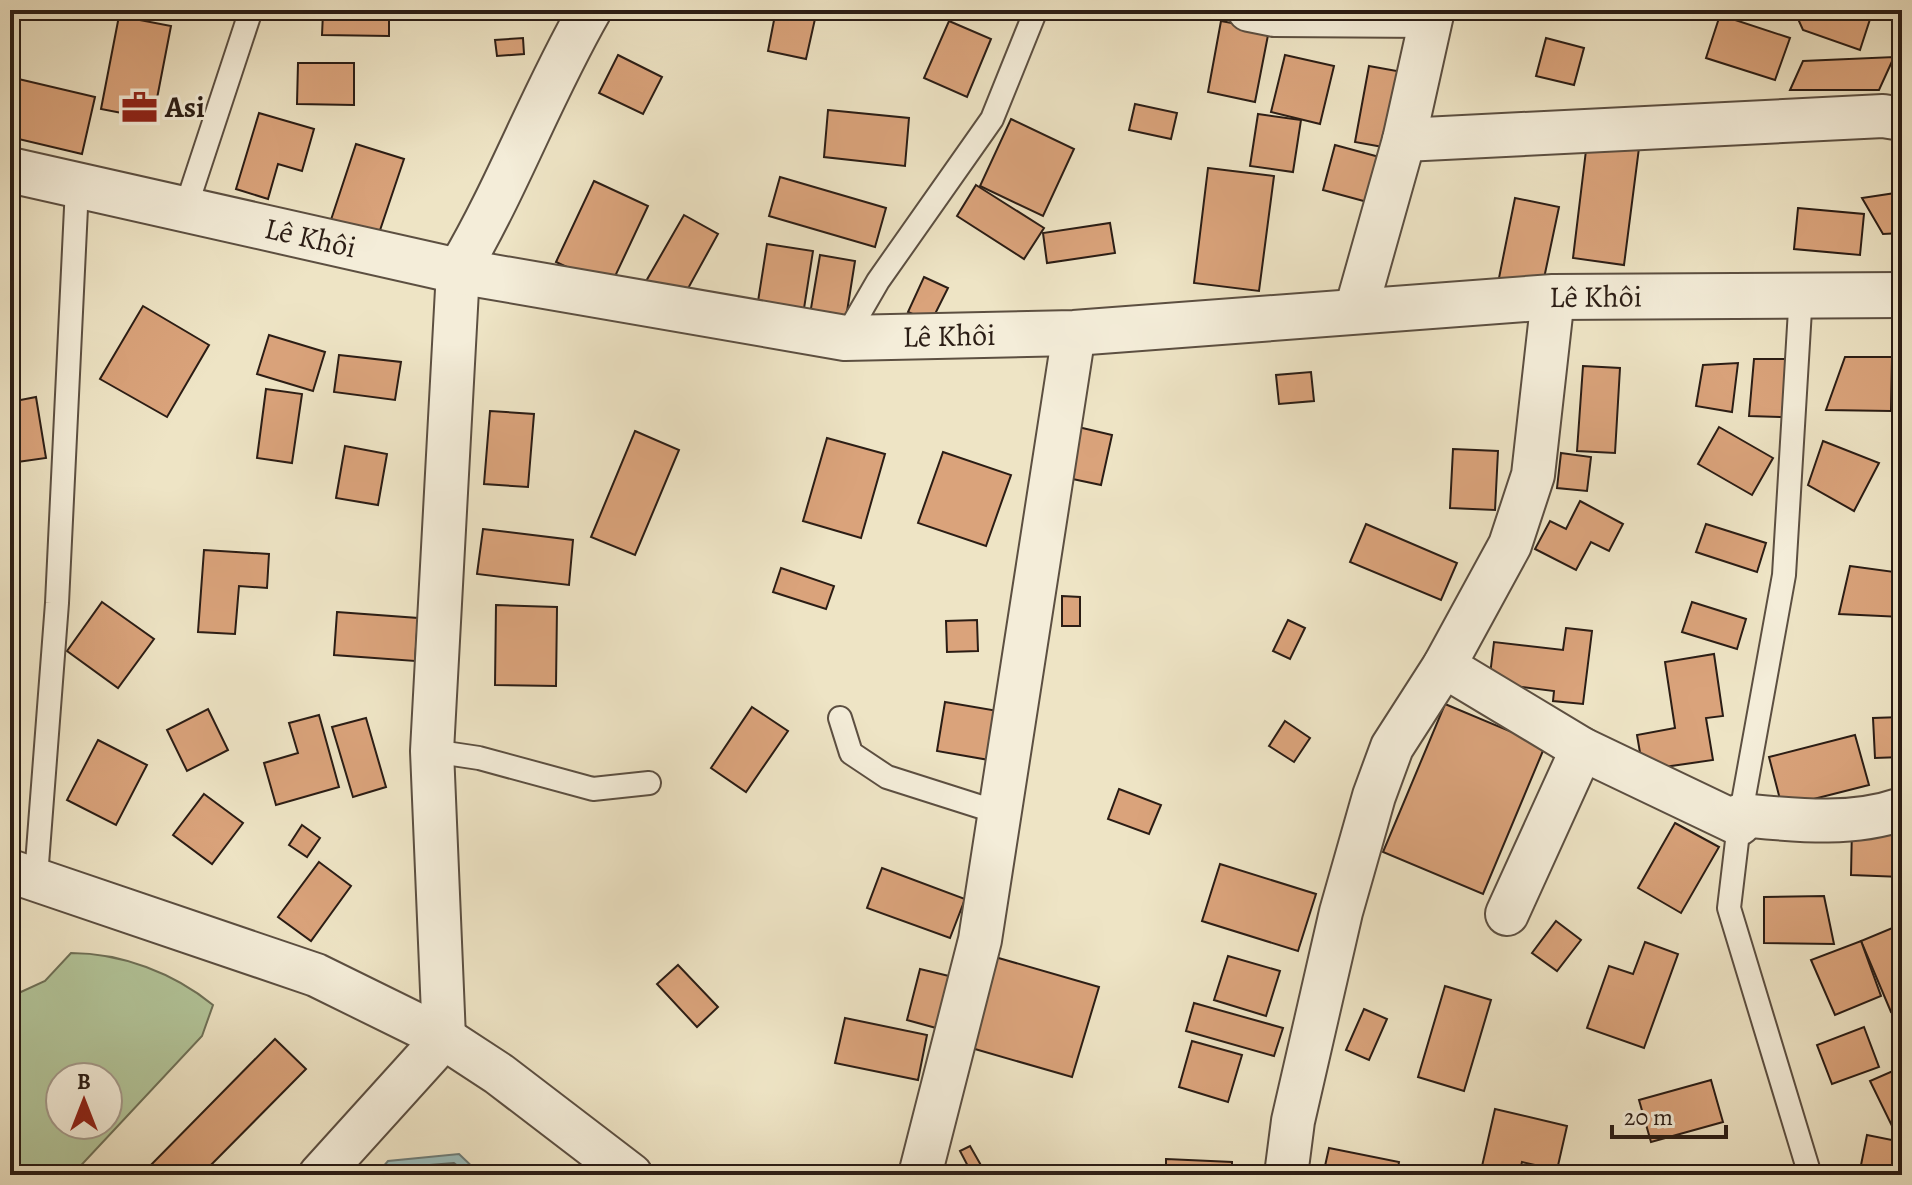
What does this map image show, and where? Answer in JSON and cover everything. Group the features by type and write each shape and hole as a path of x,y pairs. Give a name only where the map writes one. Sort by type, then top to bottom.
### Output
{"street":[{"path":"320,1175 444,1038 432,751 458,271 495,209 547,88 590,10"},
{"path":"1249,10 1274,15 1432,13 1404,140 1356,310"},
{"path":"1404,140 1883,116 1902,119"},
{"name":"Lê Khôi","path":"10,170 458,271 845,338 1074,333 1553,297 1801,293 1902,295"},
{"path":"1286,1175 1293,1121 1358,846 1392,747 1444,666 1510,545 1533,475 1553,297"},
{"path":"920,1175 980,940 1074,333"},
{"path":"1444,666 1582,749 1740,820 1815,822 1855,819 1902,809"},
{"path":"1507,914 1582,749"},
{"path":"23,874 316,975 444,1038 499,1074 631,1175"}],"lane":[{"path":"185,210 251,10"},
{"path":"845,338 878,281 992,119 1036,10"},
{"path":"23,874 57,603 77,187"},
{"path":"1801,293 1784,575 1740,820 1729,908 1810,1175"},
{"path":"840,718 851,753 887,777 1000,813"},
{"path":"432,751 479,758 593,789 649,783"}],"green space":[{"path":"71,953 109,957 146,967 181,983 213,1005 202,1036 124,1119 124,1061 44,1061 44,1141 104,1141 72,1175 10,1175 10,997 45,981"}],"water":[{"path":"459,1154 481,1175 376,1175 388,1161"}],"building":[{"path":"776,10 817,10 806,59 768,51"},
{"path":"1794,10 1873,10 1860,50 1803,30"},
{"path":"323,13 389,13 389,36 322,35"},
{"path":"1720,15 1790,38 1775,80 1706,58"},
{"path":"119,16 171,26 153,119 101,109"},
{"path":"949,21 991,39 967,97 924,78"},
{"path":"1221,21 1269,30 1255,102 1208,92"},
{"path":"523,38 524,54 497,56 495,40"},
{"path":"1546,38 1584,48 1574,85 1536,76"},
{"path":"618,55 662,77 643,114 599,93"},
{"path":"1285,55 1334,66 1320,124 1271,112"},
{"path":"1894,57 1879,90 1790,90 1803,61"},
{"path":"298,63 354,63 354,105 297,104"},
{"path":"1369,66 1408,73 1394,149 1355,142"},
{"path":"10,77 95,97 82,154 10,137"},
{"path":"1135,104 1177,113 1171,139 1129,130"},
{"path":"828,110 909,118 905,166 824,157"},
{"path":"259,113 314,129 302,171 278,164 268,199 236,189"},
{"path":"1258,114 1301,120 1293,172 1250,166"},
{"path":"1011,119 1074,149 1043,216 980,186"},
{"path":"1587,142 1639,148 1624,265 1573,258"},
{"path":"356,144 404,159 371,257 324,241"},
{"path":"1335,145 1383,158 1371,203 1323,190"},
{"path":"1208,168 1274,176 1259,291 1194,283"},
{"path":"780,177 886,208 875,247 769,216"},
{"path":"594,181 648,206 610,287 556,262"},
{"path":"976,185 1044,228 1024,259 957,216"},
{"path":"1902,192 1902,233 1883,234 1862,198"},
{"path":"1515,198 1559,207 1539,302 1496,293"},
{"path":"1798,208 1864,214 1860,255 1794,249"},
{"path":"684,215 718,234 680,303 645,283"},
{"path":"1110,223 1115,253 1047,263 1043,233"},
{"path":"767,244 813,251 800,334 754,327"},
{"path":"820,255 855,261 843,337 807,332"},
{"path":"924,277 948,288 931,322 908,312"},
{"path":"143,306 209,345 167,417 100,379"},
{"path":"269,335 325,352 313,391 257,374"},
{"path":"339,355 401,362 395,400 334,392"},
{"path":"1845,357 1892,357 1891,411 1826,410"},
{"path":"1754,359 1787,359 1782,417 1749,416"},
{"path":"1738,363 1732,412 1696,406 1703,365"},
{"path":"1583,366 1620,368 1615,453 1577,451"},
{"path":"1311,372 1314,401 1279,404 1276,375"},
{"path":"266,389 302,394 292,463 257,458"},
{"path":"36,397 46,458 10,463 10,402"},
{"path":"490,411 534,414 528,487 484,484"},
{"path":"1074,426 1112,435 1101,485 1063,477"},
{"path":"1719,427 1773,458 1752,495 1698,464"},
{"path":"635,431 679,450 635,555 591,537"},
{"path":"827,438 885,454 861,538 803,521"},
{"path":"1823,441 1879,463 1854,511 1808,485"},
{"path":"345,446 387,454 378,505 336,498"},
{"path":"1453,449 1498,451 1495,510 1450,508"},
{"path":"943,452 1011,475 986,546 918,523"},
{"path":"1561,453 1591,457 1587,491 1557,488"},
{"path":"1580,501 1623,524 1609,551 1591,542 1576,570 1535,549 1550,521 1566,529"},
{"path":"1366,524 1457,563 1441,600 1350,562"},
{"path":"1706,524 1766,543 1757,572 1696,552"},
{"path":"483,529 573,540 569,585 477,574"},
{"path":"204,550 269,554 267,588 239,586 235,634 198,632"},
{"path":"1850,566 1902,573 1902,617 1839,614"},
{"path":"781,568 834,586 826,609 773,592"},
{"path":"1062,596 1080,597 1080,626 1062,626"},
{"path":"102,602 154,639 118,688 67,651"},
{"path":"1692,602 1746,619 1737,649 1682,632"},
{"path":"496,605 557,607 556,686 495,685"},
{"path":"337,612 418,618 415,661 334,655"},
{"path":"977,620 978,651 947,652 946,621"},
{"path":"1288,620 1305,628 1290,659 1273,651"},
{"path":"1566,628 1592,631 1583,704 1553,701 1554,691 1489,683 1494,642 1563,650"},
{"path":"1714,654 1723,716 1706,718 1713,760 1643,770 1637,735 1675,728 1665,662"},
{"path":"945,702 998,711 989,760 937,751"},
{"path":"1445,704 1545,746 1483,894 1383,852"},
{"path":"752,707 788,731 746,792 711,768"},
{"path":"208,709 228,750 187,771 167,730"},
{"path":"319,715 339,787 276,805 264,763 298,753 289,723"},
{"path":"1902,717 1902,757 1875,758 1873,718"},
{"path":"366,718 386,787 353,797 332,727"},
{"path":"1285,721 1310,738 1294,762 1269,746"},
{"path":"1855,735 1869,785 1782,807 1769,757"},
{"path":"98,740 147,765 116,825 67,800"},
{"path":"1119,789 1161,805 1149,834 1108,819"},
{"path":"204,794 243,823 212,864 173,835"},
{"path":"1675,823 1719,847 1681,913 1638,888"},
{"path":"302,825 320,838 307,857 289,845"},
{"path":"1852,827 1902,828 1902,877 1851,875"},
{"path":"319,862 351,886 311,941 278,917"},
{"path":"1220,864 1316,894 1298,951 1202,921"},
{"path":"882,868 965,899 950,938 867,908"},
{"path":"1824,896 1834,944 1764,943 1764,897"},
{"path":"1556,921 1581,940 1557,971 1532,953"},
{"path":"1902,924 1902,1008 1891,1012 1861,941"},
{"path":"1861,941 1881,996 1835,1015 1811,960"},
{"path":"1645,942 1678,954 1644,1048 1587,1028 1609,966 1633,974"},
{"path":"1228,956 1280,971 1266,1016 1214,1000"},
{"path":"995,957 1099,987 1072,1077 968,1047"},
{"path":"678,965 718,1007 697,1027 657,984"},
{"path":"920,969 949,976 936,1028 907,1020"},
{"path":"1445,986 1491,1000 1464,1091 1418,1077"},
{"path":"1194,1003 1283,1028 1274,1056 1186,1031"},
{"path":"1364,1009 1387,1019 1369,1060 1346,1050"},
{"path":"845,1018 927,1035 918,1080 835,1063"},
{"path":"1864,1027 1879,1067 1832,1084 1817,1045"},
{"path":"275,1039 306,1069 201,1175 141,1175"},
{"path":"1192,1041 1242,1055 1228,1102 1179,1087"},
{"path":"1902,1067 1902,1124 1893,1128 1870,1081"},
{"path":"1711,1080 1723,1122 1651,1142 1639,1100"},
{"path":"1495,1109 1567,1126 1557,1170 1522,1162 1519,1175 1480,1175"},
{"path":"1867,1135 1902,1142 1902,1175 1859,1175"},
{"path":"970,1146 982,1167 971,1172 960,1151"},
{"path":"1329,1148 1399,1162 1397,1175 1323,1175"},
{"path":"1166,1159 1232,1162 1232,1175 1166,1175"}],"place":[{"name":"Asi","path":"139,107"}]}
